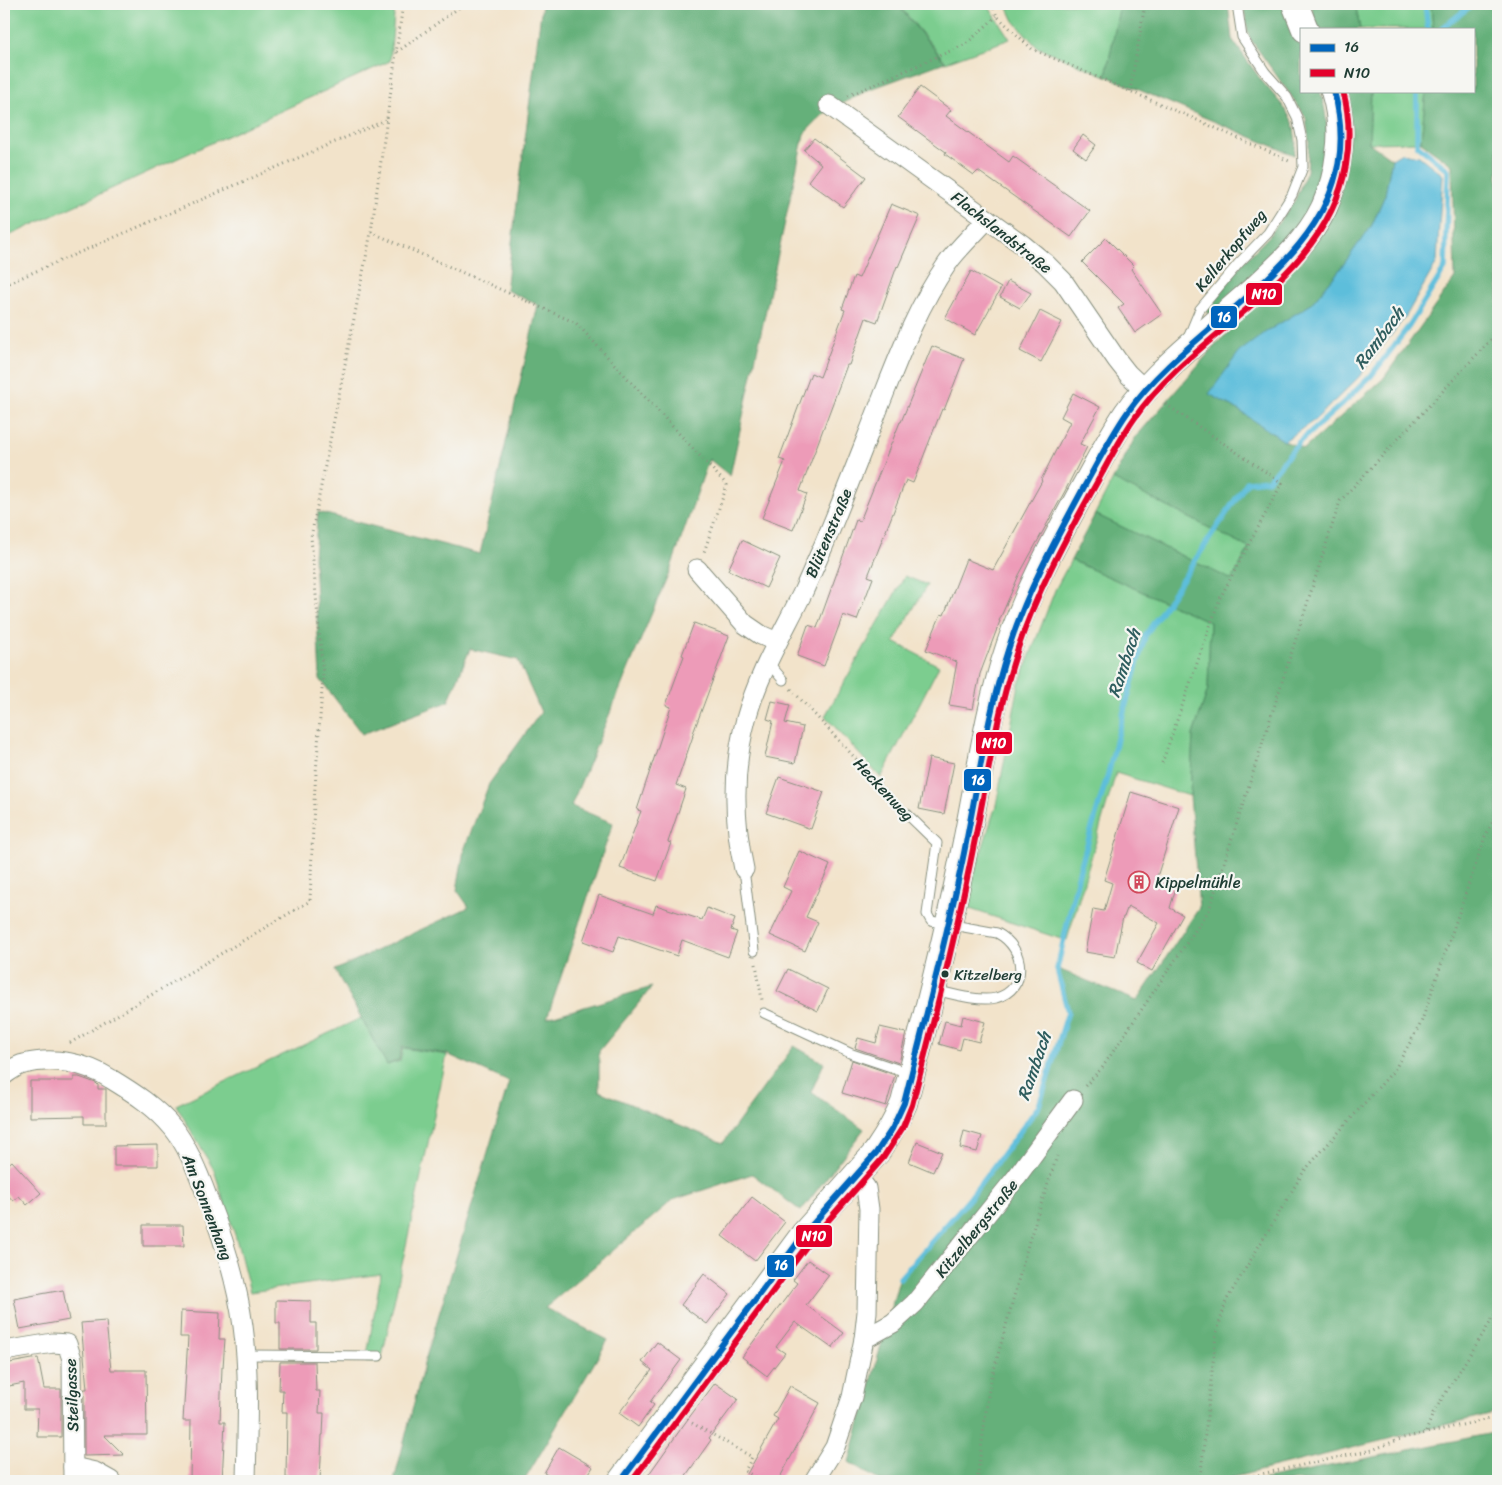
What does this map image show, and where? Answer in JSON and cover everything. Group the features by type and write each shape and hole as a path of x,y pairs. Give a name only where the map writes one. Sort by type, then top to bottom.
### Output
{"main road":[{"path":"1295,4 1305,28"},
{"path":"621,1481 804,1234 876,1153 895,1124 904,1102 912,1073 949,924 992,705 1009,644 1021,614 1068,517 1116,430 1145,390 1181,354 1267,278 1294,251 1308,234 1323,210 1332,188 1340,146 1340,123 1334,92"}],"street":[{"name":"Flachslandstraße","path":"829,104 1038,257 1063,281 1117,360 1128,374 1145,390"},
{"name":"Blütenstraße","path":"744,869 738,842 736,781 746,720 755,690 776,642 804,591 913,324 928,294 948,262 987,219"},
{"path":"698,570 746,624 761,635 776,642"},
{"name":"Am Sonnenhang","path":"4,1074 22,1064 39,1061 61,1061 84,1066 105,1075 152,1106 184,1144 204,1187 221,1231 238,1293 243,1327 248,1396 246,1481"},
{"name":"Kitzelbergstraße","path":"864,1339 893,1323 916,1303 1015,1179 1073,1100"},
{"path":"814,1481 834,1447 852,1397 864,1339 867,1312 869,1209 866,1188 856,1174"},
{"name":"Steilgasse","path":"4,1351 53,1343 67,1344 72,1360 73,1474"},
{"path":"73,1474 95,1472 112,1481"}],"lane":[{"name":"Kellerkopfweg","path":"1181,354 1200,309 1228,275 1268,233 1292,195 1303,167 1302,140 1297,118 1287,97 1265,72 1242,37 1236,4"},
{"path":"767,661 783,680"},
{"name":"Heckenweg","path":"906,813 937,843 927,914 931,921 949,924"},
{"path":"744,869 754,951"},
{"path":"933,990 980,998 996,998 1004,994 1015,983 1020,967 1016,950 1005,937 949,924"},
{"path":"764,1013 852,1054 912,1073"},
{"path":"245,1355 379,1356"}],"path":[{"path":"39,1061 310,901 314,801 323,676 311,537 371,232 403,4"},
{"path":"396,52 464,4"},
{"path":"992,4 998,16 1032,49 1303,167"},
{"path":"1130,91 1145,4"},
{"path":"829,104 966,44 998,16"},
{"path":"4,285 387,120"},
{"path":"371,232 576,323 727,485 698,570"},
{"path":"1073,1100 1102,1068 1208,910 1340,501 1498,332"},
{"path":"1145,390 1282,483 1220,598 1162,764"},
{"name":"Heckenweg","path":"783,680 906,813"},
{"path":"1200,1481 1216,1334 1226,1301 1304,1171 1395,1069 1421,1023 1485,837 1498,811"},
{"path":"754,951 764,1013"},
{"path":"977,1481 989,1388 1029,1241 1058,1153"},
{"path":"1426,1432 1433,1413 1498,1310"},
{"path":"673,1412 752,1456 745,1471 761,1481"},
{"path":"1229,1481 1372,1450 1403,1438 1498,1416"}],"green space":[{"path":"4,4 395,4 390,61 4,238"},
{"path":"542,4 901,4 901,9 945,62 868,90 823,114 804,134 730,476 709,459 672,565 571,806 613,823 547,1018 652,987 599,1051 599,1091 723,1143 794,1046 824,1063 811,1092 864,1129 801,1211 752,1174 673,1200 545,1308 608,1340 524,1481 394,1481 424,1364 509,1082 447,1054 402,1047 399,1060 387,1065 335,970 469,907 457,890 464,850 489,784 541,712 518,660 470,649 448,702 362,734 320,679 314,556 318,512 480,554 538,305 506,290"},
{"path":"901,4 987,4 1010,39 946,62 901,8"},
{"path":"1006,4 1120,4 1106,76 1037,47 1014,21"},
{"path":"1120,4 1228,4 1232,39 1293,122 1296,142 1294,155 1106,76"},
{"path":"1243,4 1283,4 1288,20 1300,45 1300,92 1320,92 1327,125 1325,160 1321,177 1308,210 1291,236 1211,315 1207,312 1238,268 1269,236 1295,200 1307,171 1309,142 1306,118 1249,37"},
{"path":"1311,4 1353,4 1356,8 1360,28 1319,28"},
{"path":"1353,4 1431,4 1433,28 1360,28 1356,8"},
{"path":"1431,4 1498,4 1498,1412 1218,1481 880,1481 849,1462 900,1276 973,1198 1041,1106 1070,1011 1058,969 1137,1001 1199,908 1190,796 1193,735 1208,689 1210,622 1071,560 1095,514 1232,580 1249,548 1113,479 1135,438 1219,341 1303,259 1343,92 1371,92 1369,143 1392,159 1385,195 1372,225 1338,272 1310,305 1266,332 1210,394 1237,409 1284,441 1304,449 1383,379 1455,278 1452,165 1421,142 1426,92 1474,92 1474,28 1433,28"},
{"path":"1371,92 1426,92 1421,142 1369,143"},
{"path":"1113,479 1249,548 1232,580 1095,514"},
{"path":"1071,560 1210,622 1208,689 1193,735 1190,796 1116,773 1067,940 964,907 996,805 1019,684 1055,590"},
{"path":"905,576 927,585 894,642 939,666 881,778 825,716"},
{"path":"361,1018 387,1065 400,1061 403,1048 447,1055 381,1362 366,1361 381,1274 250,1292 236,1238 214,1170 176,1105"},
{"path":"1498,1432 1498,1481 1255,1481"}],"water":[{"path":"1402,153 1419,156 1443,175 1437,262 1406,316 1358,378 1315,420 1284,441 1237,409 1209,394 1239,352 1266,332 1310,305 1338,272 1372,225 1385,195 1392,159"}],"building":[{"path":"920,87 951,110 946,116 1009,162 1013,156 1090,211 1071,237 978,171 974,175 898,117"},
{"path":"1083,135 1096,145 1086,159 1073,149"},
{"path":"814,138 866,177 843,207 808,181 821,164 804,150"},
{"path":"891,204 920,216 897,266 877,322 866,318 800,491 807,494 793,530 762,518 785,461 779,459 811,373 820,377 845,310 842,309 854,276 859,278"},
{"path":"1106,238 1134,266 1131,269 1162,314 1135,333 1118,308 1124,304 1082,262"},
{"path":"971,271 1001,288 975,335 945,318"},
{"path":"1008,281 1031,293 1020,308 1000,297"},
{"path":"1040,311 1062,322 1041,362 1020,351"},
{"path":"932,346 964,359 913,483 906,480 868,576 873,578 857,620 843,615 824,666 797,656 808,625 817,628 856,520 860,521"},
{"path":"1073,393 1100,407 1080,444 1087,447 1019,575 999,621 980,674 973,709 949,705 957,662 926,650 941,614 944,615 966,559 993,570 1042,481 1070,422 1061,417"},
{"path":"742,540 780,558 766,588 728,570"},
{"path":"694,623 729,636 676,785 686,789 668,842 671,843 657,881 620,868 641,811 637,810 671,707 666,705"},
{"path":"772,701 790,705 785,723 803,727 795,763 765,757 773,721 767,719"},
{"path":"929,758 954,763 944,814 919,809"},
{"path":"779,777 824,792 811,829 766,813"},
{"name":"Kippelmühle","path":"1131,792 1179,807 1157,877 1177,884 1170,908 1183,915 1152,971 1137,963 1159,923 1128,906 1123,917 1115,957 1085,952 1093,909 1104,911 1112,883 1104,880"},
{"path":"799,851 830,865 806,917 818,922 805,951 770,935 791,891 783,887"},
{"path":"599,895 653,914 656,905 702,920 707,908 735,919 731,930 737,932 728,957 682,940 677,956 619,936 613,952 583,941"},
{"path":"788,969 828,989 818,1011 777,991"},
{"path":"963,1016 985,1022 979,1042 963,1038 960,1050 939,1044 945,1021 961,1025"},
{"path":"880,1027 906,1033 899,1063 855,1048 858,1038 876,1043"},
{"path":"852,1060 895,1075 886,1106 842,1093"},
{"path":"74,1077 96,1083 98,1089 106,1089 106,1124 84,1124 84,1116 30,1117 30,1081 74,1081"},
{"path":"964,1131 982,1136 977,1152 960,1148"},
{"path":"917,1142 942,1152 933,1172 909,1162"},
{"path":"158,1145 158,1166 114,1166 114,1146"},
{"path":"12,1161 41,1193 27,1205 19,1196 13,1201 4,1190 4,1168"},
{"path":"752,1197 785,1222 755,1261 722,1236"},
{"path":"143,1225 183,1225 184,1246 143,1246"},
{"path":"808,1260 829,1275 806,1305 844,1333 832,1348 795,1322 776,1347 785,1353 767,1376 742,1357 797,1283 793,1280"},
{"path":"704,1274 730,1294 707,1324 681,1305"},
{"path":"63,1290 69,1320 20,1329 14,1299"},
{"path":"276,1300 311,1301 311,1323 316,1323 316,1349 280,1349 280,1323 276,1323"},
{"path":"181,1311 220,1313 219,1339 225,1339 220,1422 225,1422 222,1481 190,1481 191,1421 183,1421 188,1337 180,1337"},
{"path":"106,1321 111,1370 146,1370 147,1435 104,1435 124,1455 84,1456 84,1389 87,1389 81,1323"},
{"path":"657,1342 681,1360 650,1402 654,1405 638,1427 619,1413 652,1370 642,1362"},
{"path":"38,1358 44,1389 61,1389 61,1437 37,1437 38,1409 24,1409 24,1383 4,1387 4,1364"},
{"path":"280,1362 315,1362 316,1391 320,1391 319,1413 324,1413 320,1481 289,1481 289,1478 286,1478 287,1412 282,1412 283,1390 279,1390"},
{"path":"715,1383 738,1399 709,1438 711,1440 682,1481 644,1481 685,1423"},
{"path":"790,1386 820,1403 778,1481 743,1481 778,1419 773,1416"},
{"path":"559,1447 593,1467 584,1481 558,1481 544,1473"}],"waterway":[{"name":"Rambach","path":"1425,4 1428,28"},
{"path":"1442,28 1473,4"},
{"name":"Rambach","path":"900,1278 970,1198 1039,1106 1068,1012 1057,969 1079,872 1108,774 1145,636 1247,482 1268,480 1299,442 1371,376 1409,326 1445,268 1448,170 1417,145 1417,92"}],"transit line":[{"name":"16","path":"621,1481 804,1234 876,1153 892,1129 904,1103 943,947 1001,672 1024,606 1063,526 1115,431 1127,413 1159,375 1274,272 1307,235 1330,193 1340,146 1334,92"},
{"name":"N10","path":"632,1481 811,1240 883,1158 903,1127 912,1105 952,945 992,748 1010,673 1033,608 1070,531 1134,419 1160,387 1287,272 1313,241 1334,205 1346,165 1349,128 1343,92"}],"place":[{"name":"Kippelmühle","path":"1139,882"},
{"name":"Kitzelberg","path":"945,974"}]}
